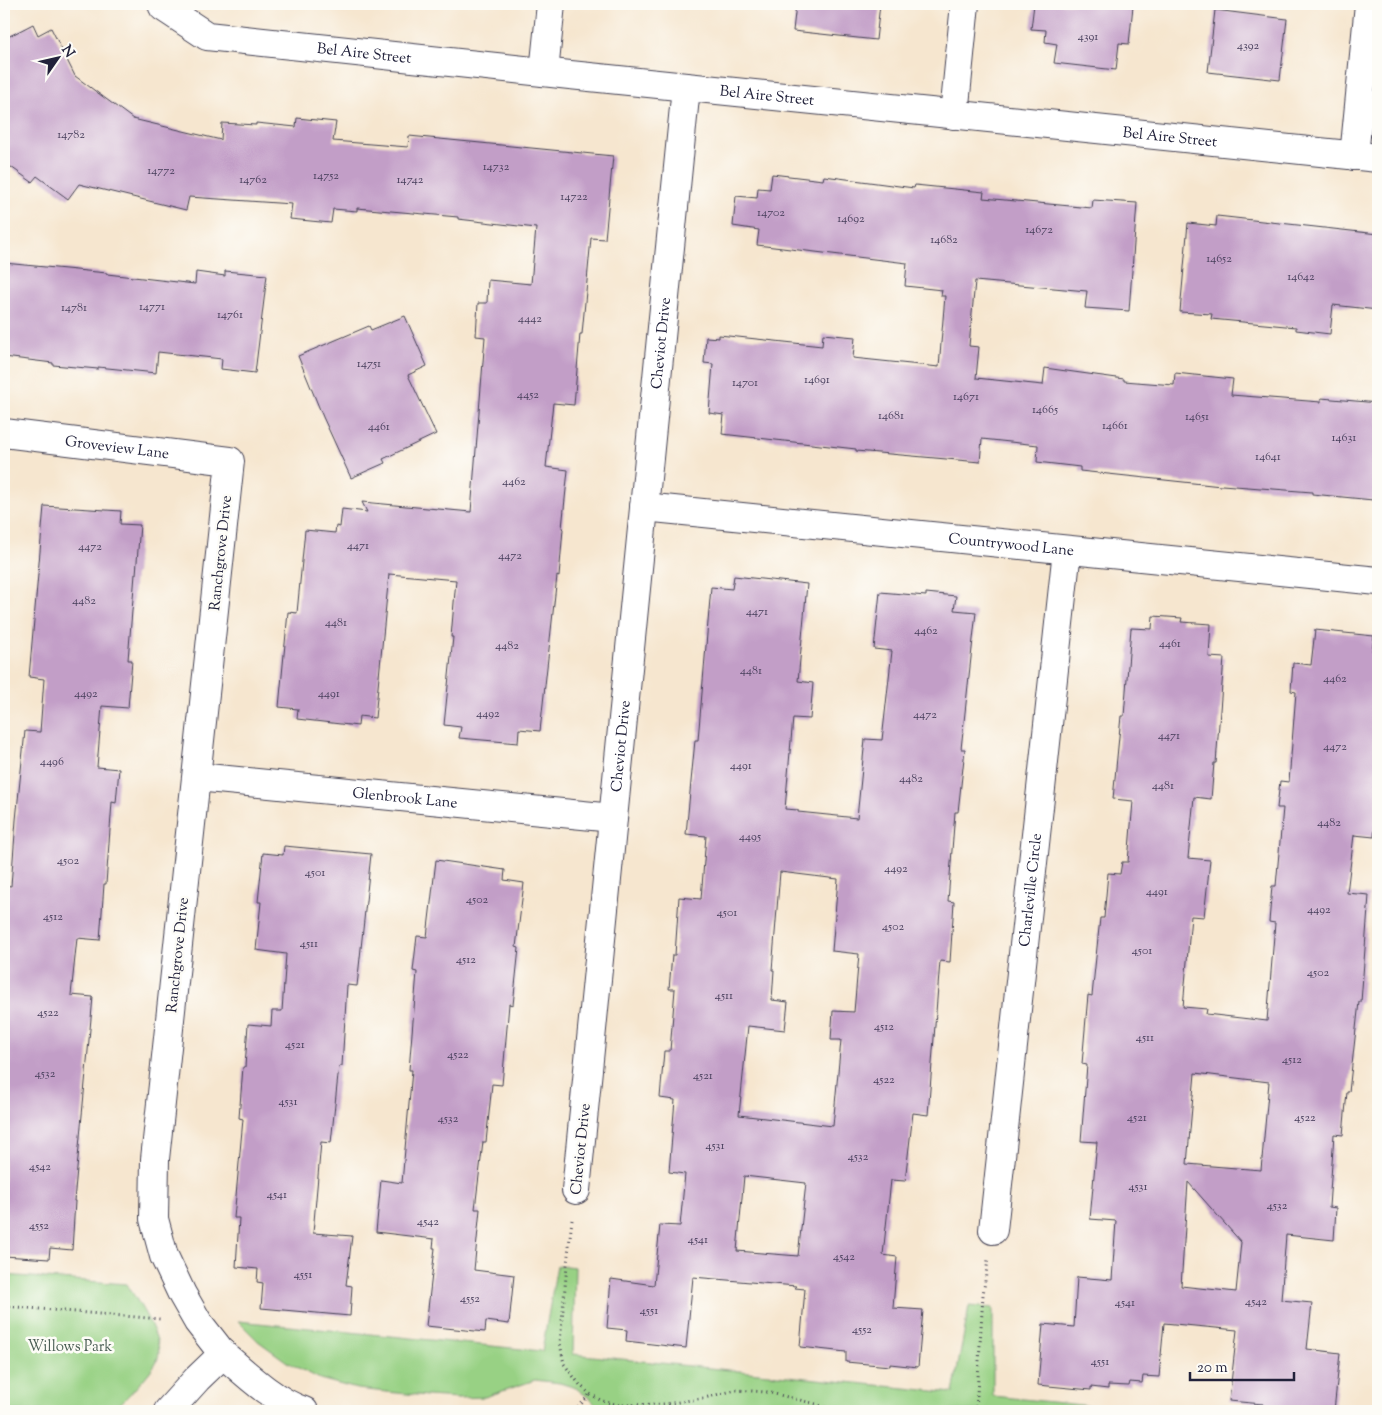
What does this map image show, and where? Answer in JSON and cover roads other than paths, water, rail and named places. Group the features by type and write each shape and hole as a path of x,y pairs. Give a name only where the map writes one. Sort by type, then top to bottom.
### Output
{"street":[{"path":"544,72 550,4"},
{"path":"954,115 965,4"},
{"path":"1366,157 1369,4"},
{"name":"Bel Aire Street","path":"163,5 207,36 1366,157"},
{"name":"Cheviot Drive","path":"576,1190 686,87"},
{"name":"Groveview Lane","path":"4,433 230,461"},
{"name":"Ranchgrove Drive","path":"230,461 155,1158 154,1219 164,1256 200,1326 223,1354 254,1381 292,1407 304,1411"},
{"name":"Countrywood Lane","path":"644,507 1378,581"},
{"name":"Charleville Circle","path":"993,1230 1067,550"},
{"name":"Glenbrook Lane","path":"196,777 613,818"},
{"path":"168,1411 223,1354"}],"park label":[{"name":"Willows Park","path":"70,1346"}]}
